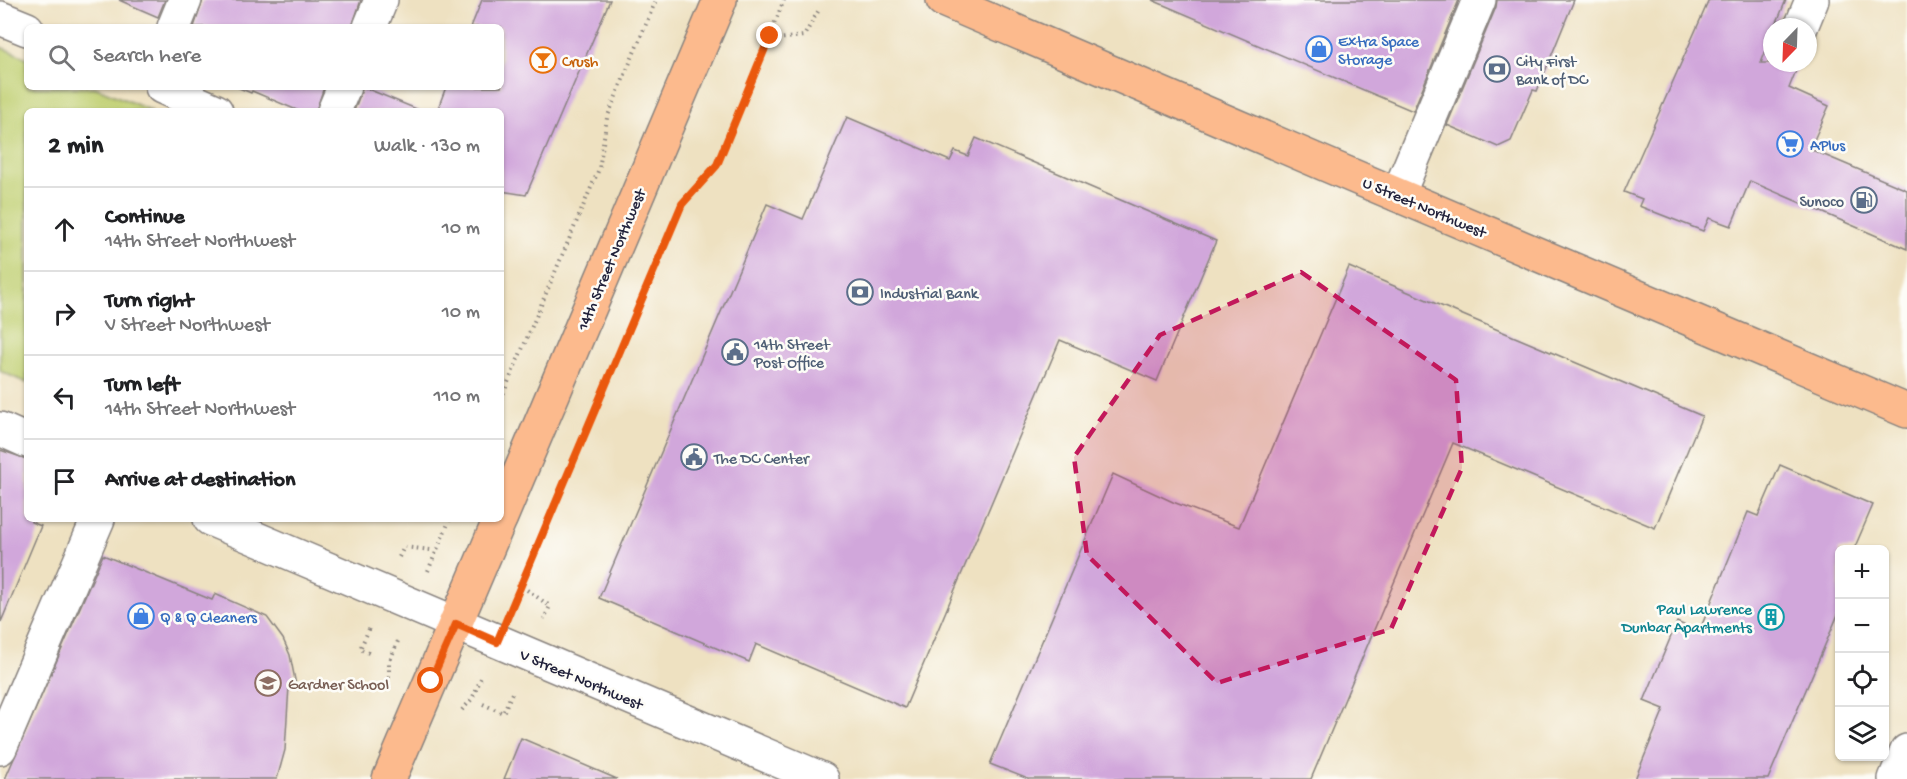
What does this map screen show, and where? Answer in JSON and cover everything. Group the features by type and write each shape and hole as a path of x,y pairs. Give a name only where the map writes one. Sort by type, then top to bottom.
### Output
{"main road":[{"name":"14th Street Northwest","path":"504,511 720,0"},
{"name":"U Street Northwest","path":"943,0 1907,411"},
{"name":"14th Street Northwest","path":"389,779 499,522"}],"street":[{"path":"175,24 185,0"},
{"path":"371,24 381,0"},
{"path":"1398,195 1479,0"},
{"path":"1805,18 1812,0"},
{"path":"0,18 24,28"},
{"path":"169,90 209,108"},
{"path":"335,108 343,90"},
{"path":"0,429 24,440"},
{"path":"0,748 12,685 96,522"},
{"name":"V Street Northwest","path":"217,522 497,642 771,769 822,779"},
{"path":"1895,779 1907,751"}],"path":[{"path":"504,392 599,169 607,118 656,0"},
{"path":"457,715 472,699 682,204 717,165 784,0"},
{"path":"777,39 804,36 820,8"},
{"path":"398,561 404,547 431,550"},
{"path":"527,590 550,606 540,628"},
{"path":"369,629 360,649 371,654"},
{"path":"483,704 503,713 513,691"}],"highlighted area":[{"path":"1301,272 1456,380 1462,468 1391,629 1217,683 1087,555 1074,457 1160,335"}],"green space":[{"path":"0,47 24,57 24,90 102,90 145,108 24,108 24,382 0,371"}],"building":[{"path":"119,0 165,0 158,17"},
{"path":"203,0 361,0 353,24 195,24"},
{"path":"482,0 610,0 526,195 504,191 504,108 438,108 445,90 504,90 504,24 472,24"},
{"name":"Extra Space Storage","path":"1152,0 1459,0 1413,111"},
{"path":"1497,0 1574,0 1537,91 1533,90 1511,141 1498,147 1447,125"},
{"path":"1709,0 1786,0 1779,18 1763,18 1761,63 1763,63 1763,72 1795,72 1789,88 1829,106 1810,149 1907,190 1907,249 1750,181 1731,226 1709,218 1703,231 1639,206 1642,199 1624,192"},
{"path":"244,90 323,90 317,108 292,108 252,91 251,93"},
{"path":"362,90 370,90 414,108 355,108"},
{"path":"847,117 950,161 955,151 968,156 976,138 1216,241 1157,381 1060,340 905,708 756,644 749,662 599,598 767,204 803,219"},
{"path":"1349,267 1702,416 1655,528 1453,443 1311,779 1028,779 990,764 1113,474 1173,502 1239,527"},
{"path":"0,450 24,458 24,522 41,526 1,622"},
{"name":"Paul Lawrence Dunbar Apartments","path":"1780,465 1873,505 1856,545 1835,545 1835,621 1768,779 1635,779 1664,709 1644,701 1677,622 1699,632 1748,512 1758,516"},
{"path":"103,555 212,600 215,594 267,617 283,639 290,655 296,685 289,686 285,750 277,779 5,779"},
{"path":"521,738 617,779 504,779"}],"place":[{"name":"Extra Space Storage","path":"1319,49"},
{"name":"Crush","path":"543,60"},
{"name":"City First Bank of DC","path":"1497,69"},
{"name":"APlus","path":"1790,144"},
{"name":"Sunoco","path":"1864,200"},
{"name":"Industrial Bank","path":"860,292"},
{"name":"14th Street Post Office","path":"735,352"},
{"name":"The DC Center","path":"694,457"},
{"name":"Q & Q Cleaners","path":"141,616"},
{"name":"Paul Lawrence Dunbar Apartments","path":"1771,617"},
{"name":"Gardner School","path":"268,683"}],"route":[{"path":"431,681 456,624 497,642 682,204 717,165 770,36"}]}
